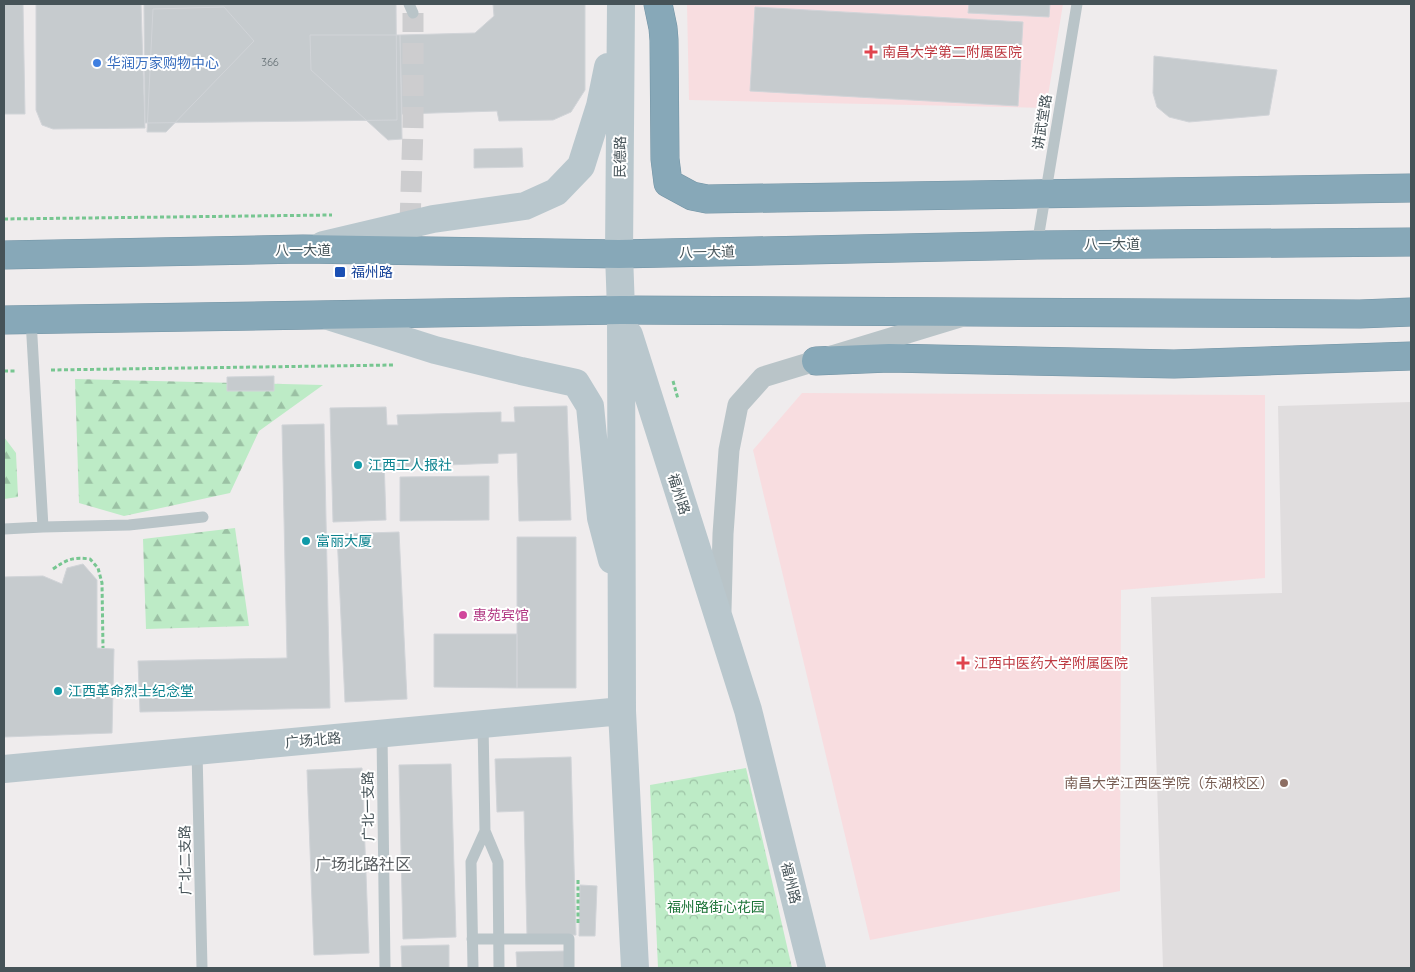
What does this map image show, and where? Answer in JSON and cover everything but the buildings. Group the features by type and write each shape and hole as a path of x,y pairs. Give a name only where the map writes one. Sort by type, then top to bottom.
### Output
{"highway":[{"path":"658,4 664,40 664,159 668,183 692,196 707,199 1411,188"},
{"name":"八一大道","path":"4,255 303,249 619,254 1037,245 1411,242"},
{"path":"4,320 621,310 1350,314 1411,312"},
{"path":"816,361 889,358 1174,364 1411,356"}],"street":[{"path":"303,249 433,219 525,206 556,192 581,166 600,106 621,4"},
{"name":"民德路","path":"621,4 619,254 621,310"},
{"path":"621,310 622,711 635,968"},
{"name":"福州路","path":"621,310 748,710 812,968"},
{"path":"720,625 723,534 729,450 738,405 763,378 980,311"},
{"path":"325,315 436,350 576,383 590,406 601,518 622,599"},
{"name":"广场北路","path":"4,769 622,711"}],"lane":[{"name":"讲武堂路","path":"1037,245 1077,4"},
{"path":"31,320 42,528"},
{"path":"4,529 129,525 203,516"},
{"path":"483,724 485,831 498,862 500,968"},
{"name":"广北一支路","path":"382,733 385,968"},
{"name":"广北二支路","path":"198,751 202,968"},
{"path":"473,968 471,862 485,831"},
{"path":"472,939 569,939 569,968"}],"path":[{"path":"4,219 341,215"},
{"path":"4,371 401,365"},
{"path":"53,569 65,561 78,557 90,559 98,568 102,583 103,648"},
{"path":"569,939 578,939 578,880"}],"shaded area":[{"name":"南昌大学第二附属医院","path":"687,4 1063,4 1046,108 689,100"},
{"name":"江西中医药大学附属医院","path":"802,393 1265,395 1265,578 1121,590 1120,891 870,940 753,450"},
{"name":"南昌大学江西医学院（东湖校区）","path":"1411,402 1411,968 1163,968 1151,597 1282,593 1278,406"}],"green space":[{"path":"75,379 323,385 259,431 230,493 124,516 79,503"},
{"path":"4,437 16,453 18,497 4,499"},
{"path":"235,528 249,626 146,629 143,539"},
{"name":"福州路街心花园","path":"746,768 792,968 658,968 650,785"}],"tunnel":[{"path":"410,224 413,127 413,13"}],"place":[{"name":"南昌大学第二附属医院","path":"871,52"},
{"name":"华润万家购物中心","path":"97,63"},
{"name":"福州路","path":"340,272"},
{"name":"江西工人报社","path":"358,465"},
{"name":"富丽大厦","path":"306,541"},
{"name":"惠苑宾馆","path":"463,615"},
{"name":"江西中医药大学附属医院","path":"963,663"},
{"name":"江西革命烈士纪念堂","path":"58,691"},
{"name":"南昌大学江西医学院（东湖校区）","path":"1284,783"}],"district":[{"name":"广场北路社区","path":"363,864"}]}
